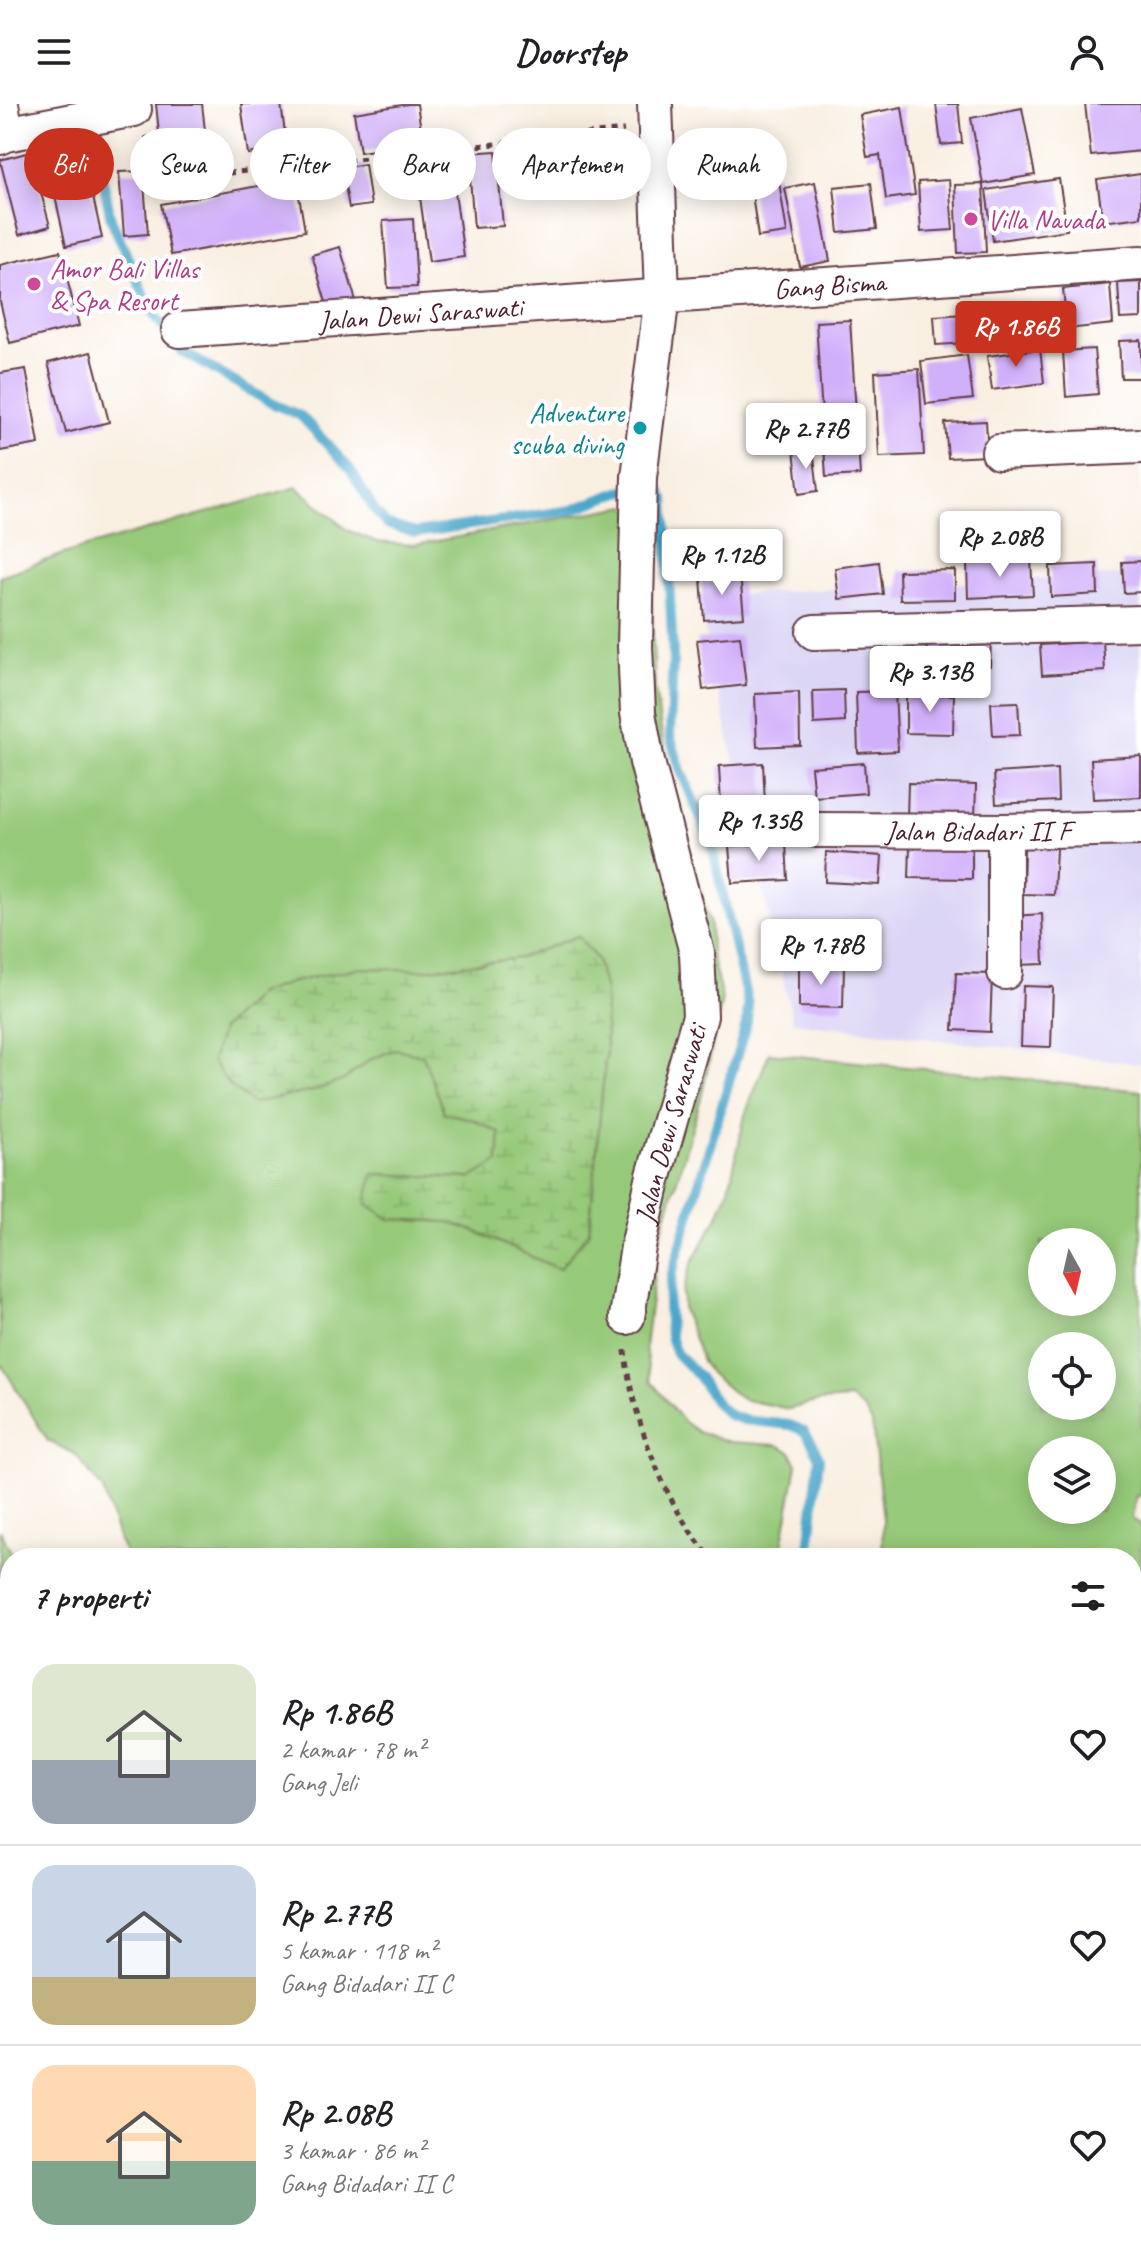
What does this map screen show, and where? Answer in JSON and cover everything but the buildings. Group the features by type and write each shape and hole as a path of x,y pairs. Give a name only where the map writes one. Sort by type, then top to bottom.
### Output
{"street":[{"path":"3,125 134,106"},
{"name":"Jalan Dewi Saraswati","path":"627,1317 654,1176 700,1016 697,953 647,762 638,713 635,646 639,490 662,296 656,115"},
{"name":"Gang Bisma","path":"662,296 1141,263"},
{"name":"Jalan Dewi Saraswati","path":"179,330 662,296"},
{"path":"999,452 1141,446"},
{"path":"814,632 1141,623"},
{"name":"Jalan Bidadari II F","path":"816,830 1141,828"},
{"path":"1005,831 1005,972"}],"path":[{"path":"134,106 164,175 173,179 656,115"},
{"path":"627,1317 624,1336 628,1377 644,1432 665,1486 703,1548"}],"shaded area":[{"path":"1141,574 1141,1064 793,1022 697,596"}],"green space":[{"path":"297,487 347,530 377,542 415,545 626,506 648,522 655,690 671,794 710,924 711,954 722,999 702,1094 658,1244 645,1347 650,1380 684,1422 698,1432 730,1442 777,1445 791,1452 797,1465 782,1548 123,1548 103,1490 75,1454 48,1441 0,1362 0,576 76,550","holes":["578,936 597,960 605,991 606,1051 589,1232 559,1269 449,1222 390,1219 374,1174 471,1178 498,1163 500,1133 472,1119 444,1113 424,1055 396,1048 369,1060 344,1080 221,1030 259,993 293,982 358,968 422,970 520,958"]},
{"path":"578,936 597,960 605,991 606,1051 589,1232 559,1269 449,1222 390,1219 366,1203 373,1174 471,1178 498,1162 500,1133 472,1119 444,1113 423,1055 396,1049 369,1060 344,1080 313,1091 252,1103 229,1085 212,1061 221,1030 259,993 358,968 422,970 520,958"},
{"path":"769,1053 1141,1091 1141,1496 1136,1496 1132,1519 1141,1524 1141,1548 882,1548 883,1519 872,1423 864,1410 850,1399 820,1401 789,1409 746,1400 710,1373 702,1361 683,1309 683,1293 692,1263 729,1189 745,1115"},
{"path":"0,1530 9,1548 0,1548"}],"waterway":[{"path":"107,200 111,219 151,311 183,352 271,403 301,416 350,469 386,524 415,533 572,510 619,492 657,486 665,499 673,656 670,736 711,842 748,1005 747,1021 672,1274 668,1304 670,1337 676,1353 729,1415 744,1420 790,1425 804,1431 813,1444 819,1458 809,1548"}],"place":[{"name":"Villa Navada","path":"971,219"},
{"name":"Amor Bali Villas & Spa Resort","path":"34,284"},
{"name":"Adventure scuba diving","path":"640,428"}]}
